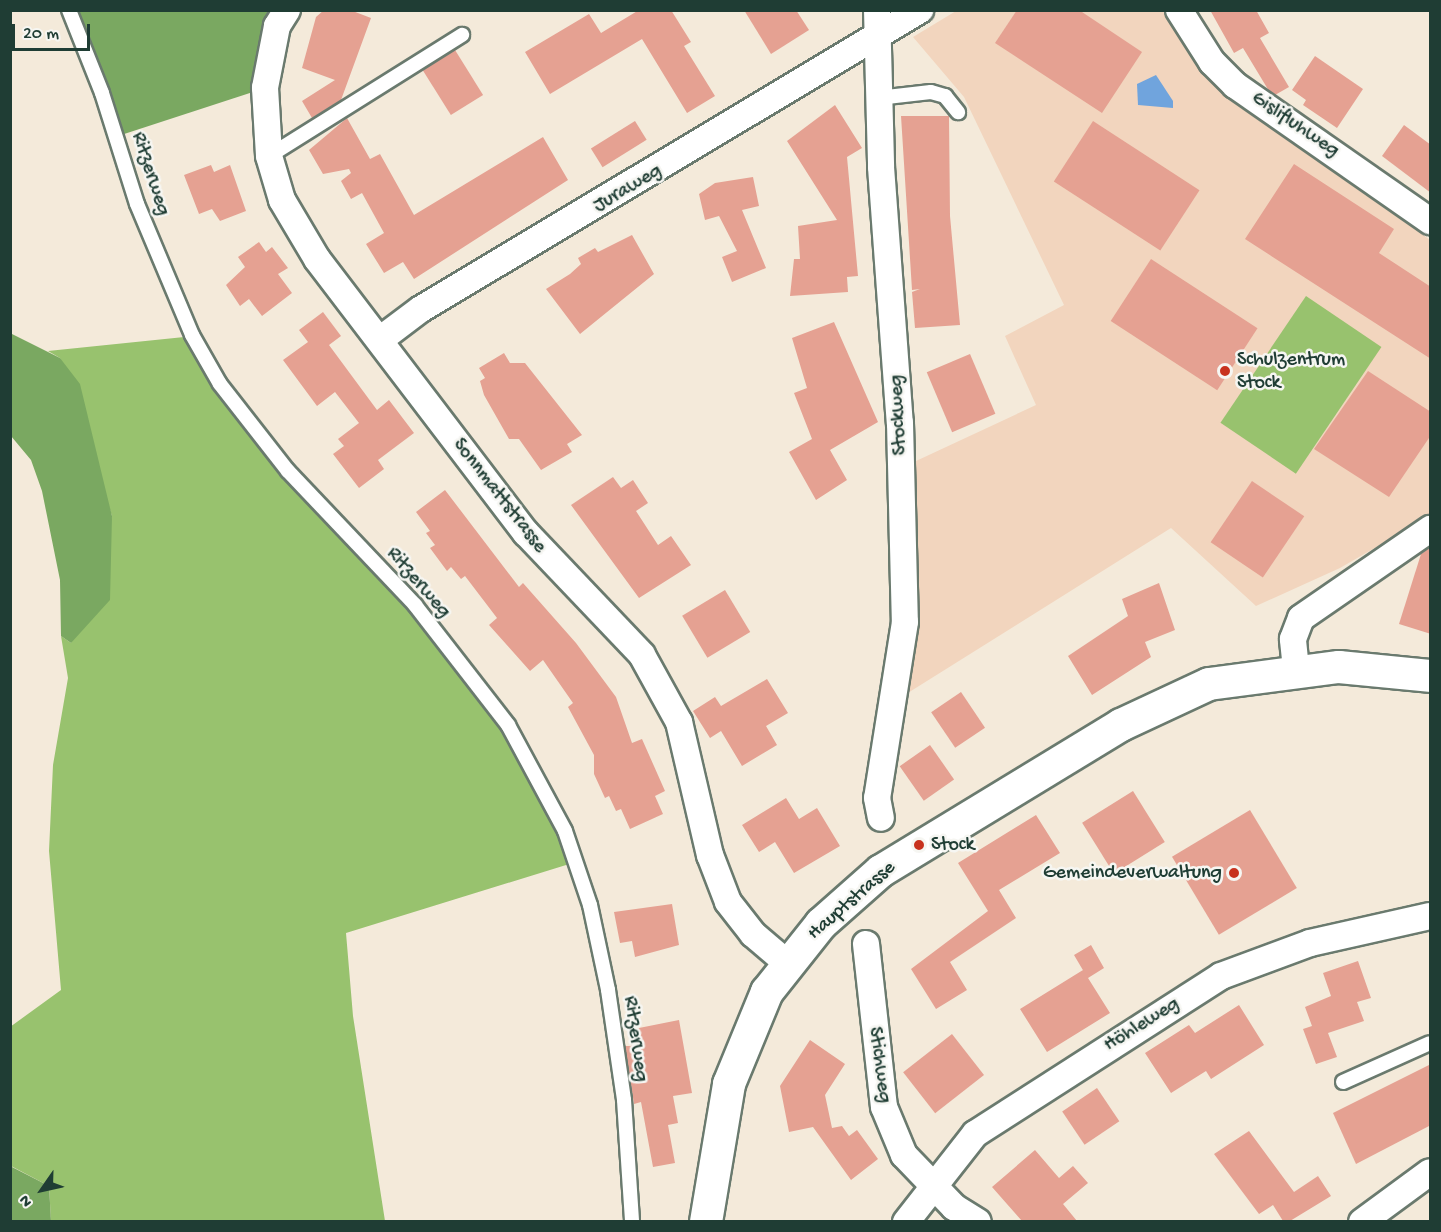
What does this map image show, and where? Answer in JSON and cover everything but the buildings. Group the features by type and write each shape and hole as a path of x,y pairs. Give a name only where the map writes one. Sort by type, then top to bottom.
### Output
{"street":[{"name":"Sonnmattstrasse","path":"286,10 277,26 265,88 269,156 282,200 317,259 381,339 533,542 642,655 679,722 710,855 728,902 753,934 787,963"},
{"name":"Stockweg","path":"877,10 875,38 878,98 900,423 905,622 877,798 881,818"},
{"name":"Juraweg","path":"381,339 421,309 921,10"},
{"name":"Gislifluhweg","path":"1179,10 1212,62 1235,85 1431,220"},
{"path":"1296,669 1293,639 1301,618 1431,529"},
{"name":"Hauptstrasse","path":"706,1221 729,1084 749,1028 787,963 852,896 919,845 1121,725 1209,684 1296,669 1431,676"},
{"name":"Höhleweg","path":"906,1221 931,1185 985,1128 1221,976 1310,943 1431,916"},
{"name":"Stichweg","path":"866,944 884,1107 904,1155 931,1185 978,1221"},
{"path":"1362,1221 1431,1172"}],"lane":[{"name":"Ritzerweg","path":"69,10 102,93 137,204 192,336 220,384 288,471 423,614 508,725 565,831 590,905 608,990 624,1100 632,1221"},
{"path":"269,156 462,35"},
{"path":"878,98 931,92 945,96 958,112"},
{"path":"1343,1082 1431,1043"}],"shaded area":[{"name":"Schulzentrum Stock","path":"956,11 1166,11 1212,77 1430,240 1430,516 1340,568 1256,606 1171,528 903,696 916,461 1036,405 1005,336 1064,305 964,97 913,37"}],"green space":[{"path":"69,11 287,11 265,88 118,136"},
{"path":"1306,296 1381,347 1296,474 1220,423"},
{"path":"10,333 60,358 80,384 112,516 110,600 71,643 61,636 60,580 42,491 31,460 11,436"},
{"path":"194,336 221,383 511,724 579,861 346,933 353,1016 385,1221 51,1221 49,1186 11,1166 10,1027 61,990 49,851 53,765 68,678 61,636 71,643 112,516 60,358 48,351"},
{"path":"10,1166 49,1186 51,1221 11,1221"}],"water":[{"path":"1156,75 1173,101 1173,108 1138,105 1137,84"}],"place":[{"name":"Schulzentrum Stock","path":"1225,371"},
{"name":"Stock","path":"919,845"},
{"name":"Gemeindeverwaltung","path":"1234,873"}]}
